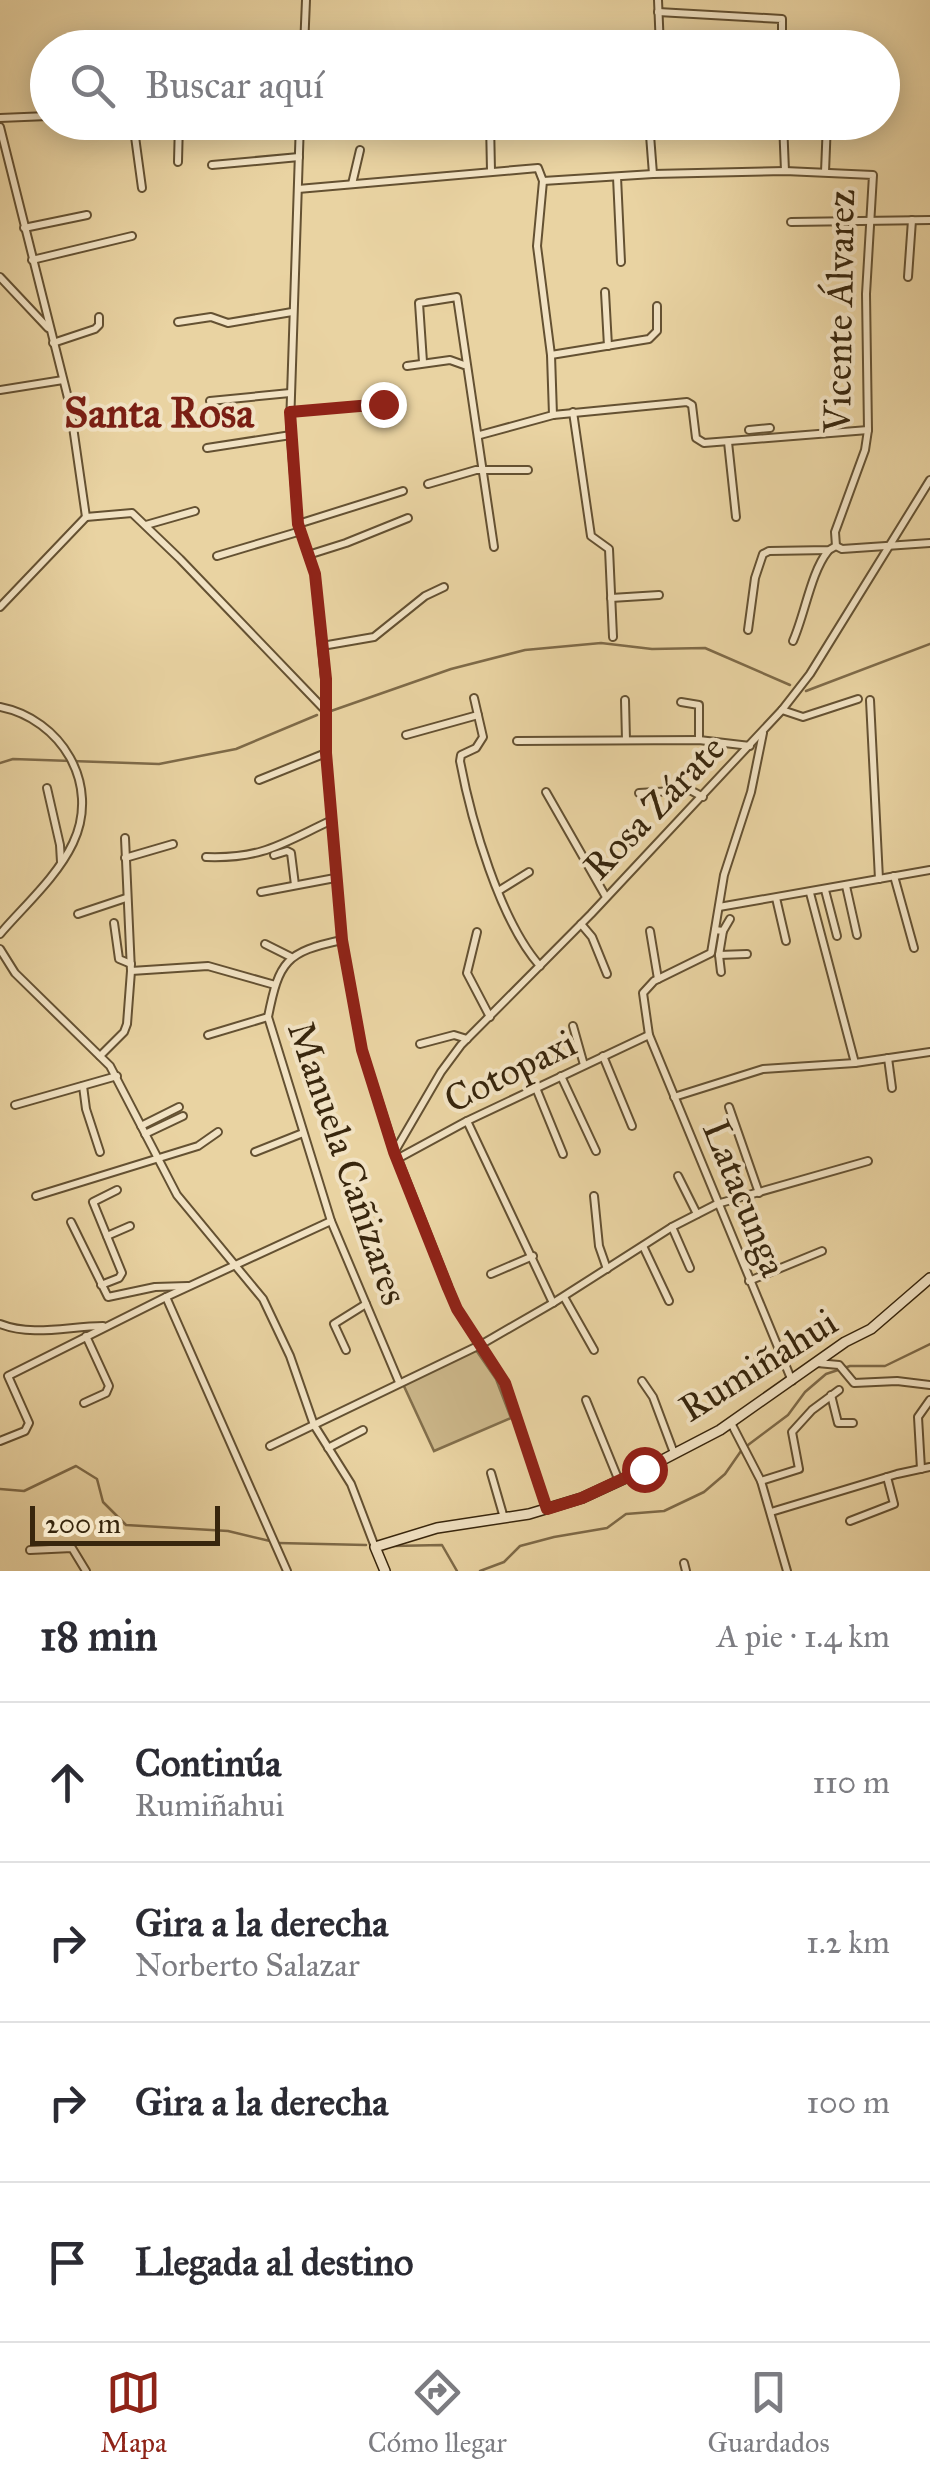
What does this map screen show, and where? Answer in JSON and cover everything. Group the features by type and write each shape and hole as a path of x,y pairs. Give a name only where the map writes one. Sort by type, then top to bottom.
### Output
{"street":[{"path":"305,30 306,0"},
{"path":"658,0 659,30"},
{"path":"658,12 782,19 782,30"},
{"path":"0,118 30,117"},
{"path":"0,127 70,406 86,516"},
{"path":"135,140 142,188"},
{"path":"178,162 179,140"},
{"path":"301,140 292,312 291,435 300,527 315,574 326,679 330,821 342,940 362,1050 396,1156 457,1309 505,1383 547,1509"},
{"path":"490,140 491,171"},
{"path":"651,140 654,174"},
{"path":"784,140 784,171"},
{"path":"825,172 826,140"},
{"path":"352,184 360,150"},
{"path":"212,165 299,157"},
{"name":"Vicente Álvarez","path":"298,189 534,166 541,171 543,181 784,171 873,175 866,294 866,450 835,532 836,548 814,578 806,612 793,641"},
{"path":"617,177 620,262"},
{"path":"543,181 537,246 551,355 553,415"},
{"path":"24,228 87,215"},
{"path":"908,277 912,220"},
{"path":"791,222 930,220"},
{"path":"32,260 132,236"},
{"path":"0,277 49,329"},
{"path":"605,292 608,346"},
{"path":"423,362 419,303 454,296 460,301 494,547"},
{"path":"551,355 641,342 657,331 658,306"},
{"path":"178,322 211,317 228,323 292,312"},
{"path":"53,343 96,329 99,317"},
{"path":"407,366 450,360 466,365"},
{"path":"0,390 63,380"},
{"path":"210,401 290,393"},
{"path":"480,435 553,415 688,402 692,405 699,442 868,430"},
{"path":"290,412 383,404"},
{"path":"573,412 591,536 608,549 613,637"},
{"path":"757,440 753,430 770,428"},
{"path":"207,448 291,435"},
{"path":"728,442 736,517"},
{"path":"428,484 482,469 528,470"},
{"name":"Rosa Zárate","path":"396,1156 442,1072 468,1040 782,710 891,547 930,480"},
{"path":"217,556 403,491"},
{"path":"0,607 86,516 128,512 324,708"},
{"path":"144,525 195,512"},
{"path":"308,554 408,518"},
{"path":"748,630 755,578 762,554 769,550 891,547 930,542"},
{"path":"322,646 374,637 426,596 444,588"},
{"path":"611,598 659,595"},
{"path":"474,698 482,742 464,752 460,761 476,838 540,966"},
{"path":"782,710 803,717 858,699"},
{"path":"625,700 626,740"},
{"path":"870,700 878,879"},
{"path":"681,702 699,705 699,740"},
{"path":"0,707 20,712 45,726 71,756 80,791 74,841 61,864 0,934"},
{"path":"406,735 478,715"},
{"path":"721,972 718,907 751,792 763,732"},
{"path":"517,740 699,740 751,746"},
{"path":"259,780 326,753"},
{"path":"48,788 61,864"},
{"path":"639,792 690,790 703,797"},
{"path":"546,792 606,897"},
{"path":"206,857 260,854 330,821"},
{"path":"100,1056 127,1024 131,968 125,838"},
{"path":"125,858 173,844"},
{"path":"274,855 287,850 291,853 295,886"},
{"path":"718,907 930,870"},
{"path":"500,890 528,872"},
{"path":"894,876 914,948"},
{"path":"261,892 335,878"},
{"path":"846,886 858,934"},
{"path":"825,890 838,936"},
{"path":"810,893 855,1063"},
{"path":"78,914 126,898"},
{"path":"776,898 786,942"},
{"path":"649,1034 644,993 658,980 708,956 719,931 730,920"},
{"path":"114,923 119,969"},
{"path":"581,924 592,937 607,974"},
{"path":"650,930 658,980"},
{"path":"477,932 468,973 490,1017"},
{"path":"265,944 291,956 342,940"},
{"path":"0,949 15,973 117,1076 157,1160 198,1223 264,1299 290,1356 314,1425 351,1484 385,1571"},
{"path":"719,955 747,954"},
{"name":"Manuela Cañizares","path":"291,956 275,986 268,1017 331,1221 398,1382"},
{"path":"118,959 131,968 208,966 275,986"},
{"path":"208,1036 268,1017"},
{"path":"573,1026 584,1065"},
{"name":"Cotopaxi","path":"396,1156 649,1034"},
{"name":"Latacunga","path":"649,1034 792,1381"},
{"path":"420,1044 454,1036 468,1040"},
{"path":"674,1097 763,1069 855,1063 930,1052"},
{"path":"602,1056 632,1126"},
{"path":"888,1058 892,1088"},
{"path":"16,1105 117,1076"},
{"path":"561,1076 596,1151"},
{"path":"84,1086 86,1109 100,1152"},
{"path":"536,1088 563,1154"},
{"path":"143,1130 179,1107"},
{"path":"728,1107 759,1193"},
{"path":"143,1130 183,1116"},
{"path":"467,1121 553,1303"},
{"path":"36,1196 198,1146 218,1132"},
{"path":"255,1152 304,1134"},
{"path":"270,1446 482,1344 672,1227 717,1204 868,1161"},
{"path":"678,1176 697,1214"},
{"path":"101,1285 119,1278 122,1272 93,1202 116,1190"},
{"path":"594,1196 600,1250 607,1269"},
{"path":"0,1441 21,1434 29,1423 4,1377 166,1296 331,1221"},
{"path":"71,1222 108,1297 155,1287 189,1286"},
{"path":"106,1236 130,1226"},
{"path":"672,1227 690,1268"},
{"path":"643,1246 669,1302"},
{"path":"749,1281 822,1252"},
{"path":"491,1274 533,1256"},
{"name":"Rumiñahui","path":"375,1547 437,1528 504,1520 547,1509 619,1481 731,1423 815,1362 878,1325 930,1278"},
{"path":"166,1296 287,1571"},
{"path":"564,1296 594,1350"},
{"path":"346,1350 334,1324 366,1304"},
{"path":"0,1324 35,1332 105,1326"},
{"path":"84,1402 106,1393 109,1386 86,1336"},
{"path":"815,1362 844,1370 854,1384 897,1381 930,1385"},
{"path":"642,1382 674,1452"},
{"path":"760,1481 800,1469 792,1432 840,1390"},
{"path":"830,1395 838,1423 853,1424"},
{"path":"586,1400 619,1481"},
{"path":"771,1512 926,1468 918,1418 930,1400"},
{"path":"731,1423 760,1481 787,1571"},
{"path":"328,1448 363,1430"},
{"path":"491,1473 504,1520"},
{"path":"850,1521 894,1504 887,1477"},
{"path":"30,1550 72,1548 86,1571"}],"shaded area":[{"path":"476,1350 496,1379 511,1418 434,1451 403,1384"}],"waterway":[{"path":"331,711 451,669 525,650 601,643 652,649 705,648 790,685"},
{"path":"806,691 930,644"},
{"path":"0,763 13,759 159,764 236,749 317,715"},
{"path":"748,1445 788,1415 805,1392 826,1374 850,1366 885,1366 930,1344"},
{"path":"480,1571 504,1562 520,1546 607,1528 626,1514 664,1511 704,1492 725,1474 741,1451"},
{"path":"0,1489 24,1491 76,1466 97,1479 103,1502 126,1525 228,1531 270,1541"},
{"path":"278,1543 366,1545"},
{"path":"393,1546 442,1545 457,1571"}],"district":[{"name":"Santa Rosa","path":"159,413"}],"route":[{"path":"383,404 290,412 298,524 315,574 326,679 331,843 342,940 362,1050 394,1152 448,1288 457,1309 505,1383 547,1509 582,1498 644,1469"}]}
